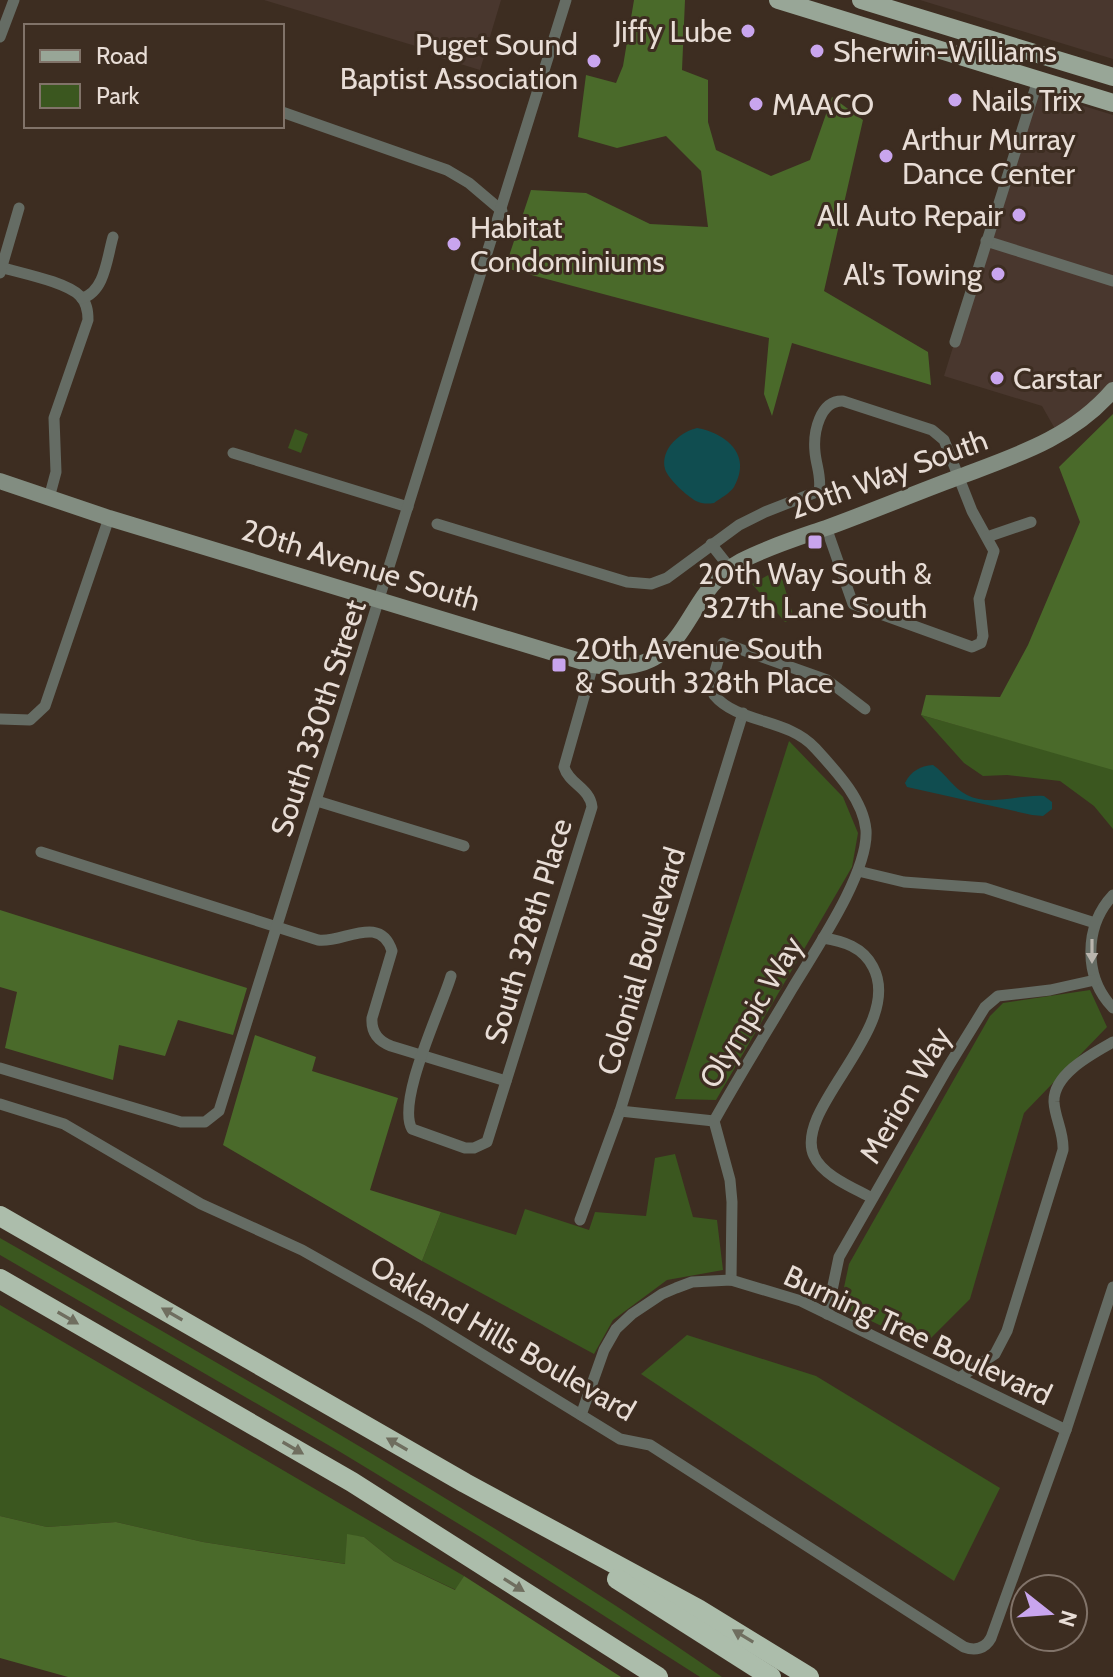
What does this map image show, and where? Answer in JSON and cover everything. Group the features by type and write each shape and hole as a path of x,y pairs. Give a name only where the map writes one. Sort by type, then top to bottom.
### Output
{"highway":[{"path":"0,1216 465,1483 698,1609 809,1677"},
{"path":"0,1279 352,1482 658,1677"},
{"path":"465,1483 771,1677"}],"main road":[{"path":"778,0 1113,103"},
{"path":"861,0 1113,77"}],"street":[{"name":"South 330th Street","path":"0,1068 189,1123 205,1122 219,1111 566,0"},
{"path":"0,37 8,6"},
{"path":"955,342 1038,80"},
{"path":"284,113 447,170 469,183 502,211"},
{"path":"19,208 1,270 73,290 82,298 87,309 88,320 54,418 56,472 49,498"},
{"path":"82,298 93,294 99,286 113,237"},
{"path":"986,241 1113,281"},
{"name":"20th Way South","path":"692,617 712,585 730,568 780,543 1009,459 1059,436 1089,415 1113,390"},
{"path":"437,524 638,584 656,584 751,519 819,491 821,484 815,436 823,412 835,401 847,401 934,431 946,442 972,511 994,553 979,599 983,640 979,646 972,647 853,604 826,527"},
{"path":"233,453 408,507"},
{"name":"20th Avenue South","path":"0,481 109,518 593,665 623,667 653,658 675,642 692,617"},
{"path":"0,719 30,720 45,706 109,518"},
{"path":"987,537 1031,522"},
{"path":"711,544 730,568"},
{"name":"Olympic Way","path":"731,1280 730,1180 714,1121 823,938 858,871 866,830 860,810 845,783 815,748 800,735 723,705 712,693 714,672 723,643 827,680 865,709"},
{"name":"South 328th Place","path":"506,1081 592,807 591,799 569,778 564,767 593,665"},
{"name":"Colonial Boulevard","path":"580,1220 620,1111 743,713"},
{"path":"317,801 464,846"},
{"path":"41,852 326,941 362,931 372,932 386,940 391,957 372,1018 375,1035 384,1043 422,1055 506,1081 487,1142 474,1148 465,1148 412,1129 407,1121 422,1055 451,976"},
{"path":"858,871 904,882 985,888 1095,923"},
{"path":"1111,1008 1095,980 1090,949 1095,923 1113,895"},
{"path":"823,938 849,944 863,953 872,963 881,989 874,1018 814,1126 811,1143 814,1157 822,1166 844,1183 872,1198"},
{"name":"Merion Way","path":"827,1314 839,1257 948,1067 992,999 1095,980"},
{"path":"959,1378 995,1354 1007,1331 1063,1150 1064,1137 1054,1101 1056,1087 1067,1073 1113,1042"},
{"name":"Oakland Hills Boulevard","path":"0,1104 64,1124 201,1204 302,1250 426,1320 620,1439 650,1445 964,1647 979,1649 991,1638 1066,1430"},
{"path":"620,1111 714,1121"},
{"name":"Burning Tree Boulevard","path":"581,1415 604,1350 616,1329 632,1314 662,1294 684,1285 731,1280 801,1301 1066,1430"},
{"path":"1066,1430 1113,1287"}],"shaded area":[{"path":"264,0 501,0 480,70 431,55 432,51"},
{"path":"920,0 1113,0 1113,59"},
{"path":"1038,92 1113,115 1113,390 1059,436 1042,406 944,376 986,241"}],"green space":[{"path":"634,0 685,0 682,70 708,80 708,122 716,150 771,176 810,160 832,97 863,120 824,291 928,352 931,385 792,343 772,416 764,394 769,338 505,268 531,190 586,193 650,224 708,227 701,171 666,136 617,148 578,137 586,75 616,83 623,66"},
{"path":"1113,414 1113,770 921,715 926,695 1000,697 1028,645 1080,522 1059,467"},
{"path":"295,429 308,434 301,453 288,448"},
{"path":"779,569 794,618 785,622 752,584"},
{"path":"921,715 1113,769 1113,829 1094,806 1060,781 1007,775 983,776 964,763"},
{"path":"789,741 843,797 858,833 852,867 716,1100 675,1099"},
{"path":"0,910 247,988 233,1035 178,1020 165,1056 119,1045 113,1080 5,1048 17,992 0,987"},
{"path":"1090,990 1107,1027 1024,1113 970,1299 923,1346 840,1306 849,1264 990,1016 1003,1003"},
{"path":"255,1035 316,1057 312,1071 398,1098 370,1190 441,1212 422,1261 223,1145"},
{"path":"675,1154 693,1217 717,1220 723,1270 667,1280 613,1320 594,1354 422,1261 441,1212 516,1235 525,1209 589,1230 595,1212 646,1216 655,1158"},
{"path":"0,1238 456,1505 722,1677 700,1677 342,1453 0,1255"},
{"path":"0,1305 464,1576 456,1590 394,1561 364,1537 347,1535 346,1564 203,1542 116,1522 47,1527 0,1516"},
{"path":"687,1335 816,1376 1000,1488 954,1581 641,1374"},
{"path":"0,1516 47,1527 116,1522 203,1542 345,1564 347,1534 364,1537 394,1561 455,1590 464,1576 621,1677 68,1677 0,1658"}],"water":[{"path":"697,428 726,440 738,455 739,475 734,487 714,503 692,499 665,469 668,448 684,433"},
{"path":"933,765 967,795 985,800 1044,796 1052,802 1052,809 1043,816 1032,815 907,787 905,783 913,772"}],"place":[{"name":"Jiffy Lube","path":"748,31"},
{"name":"Sherwin-Williams","path":"817,51"},
{"name":"Puget Sound Baptist Association","path":"594,61"},
{"name":"Nails Trix","path":"955,100"},
{"name":"MAACO","path":"756,104"},
{"name":"Arthur Murray Dance Center","path":"886,156"},
{"name":"All Auto Repair","path":"1019,215"},
{"name":"Habitat Condominiums","path":"454,244"},
{"name":"Al's Towing","path":"998,274"},
{"name":"Carstar","path":"997,378"},
{"name":"20th Way South & 327th Lane South","path":"815,542"},
{"name":"20th Avenue South & South 328th Place","path":"559,665"}]}
